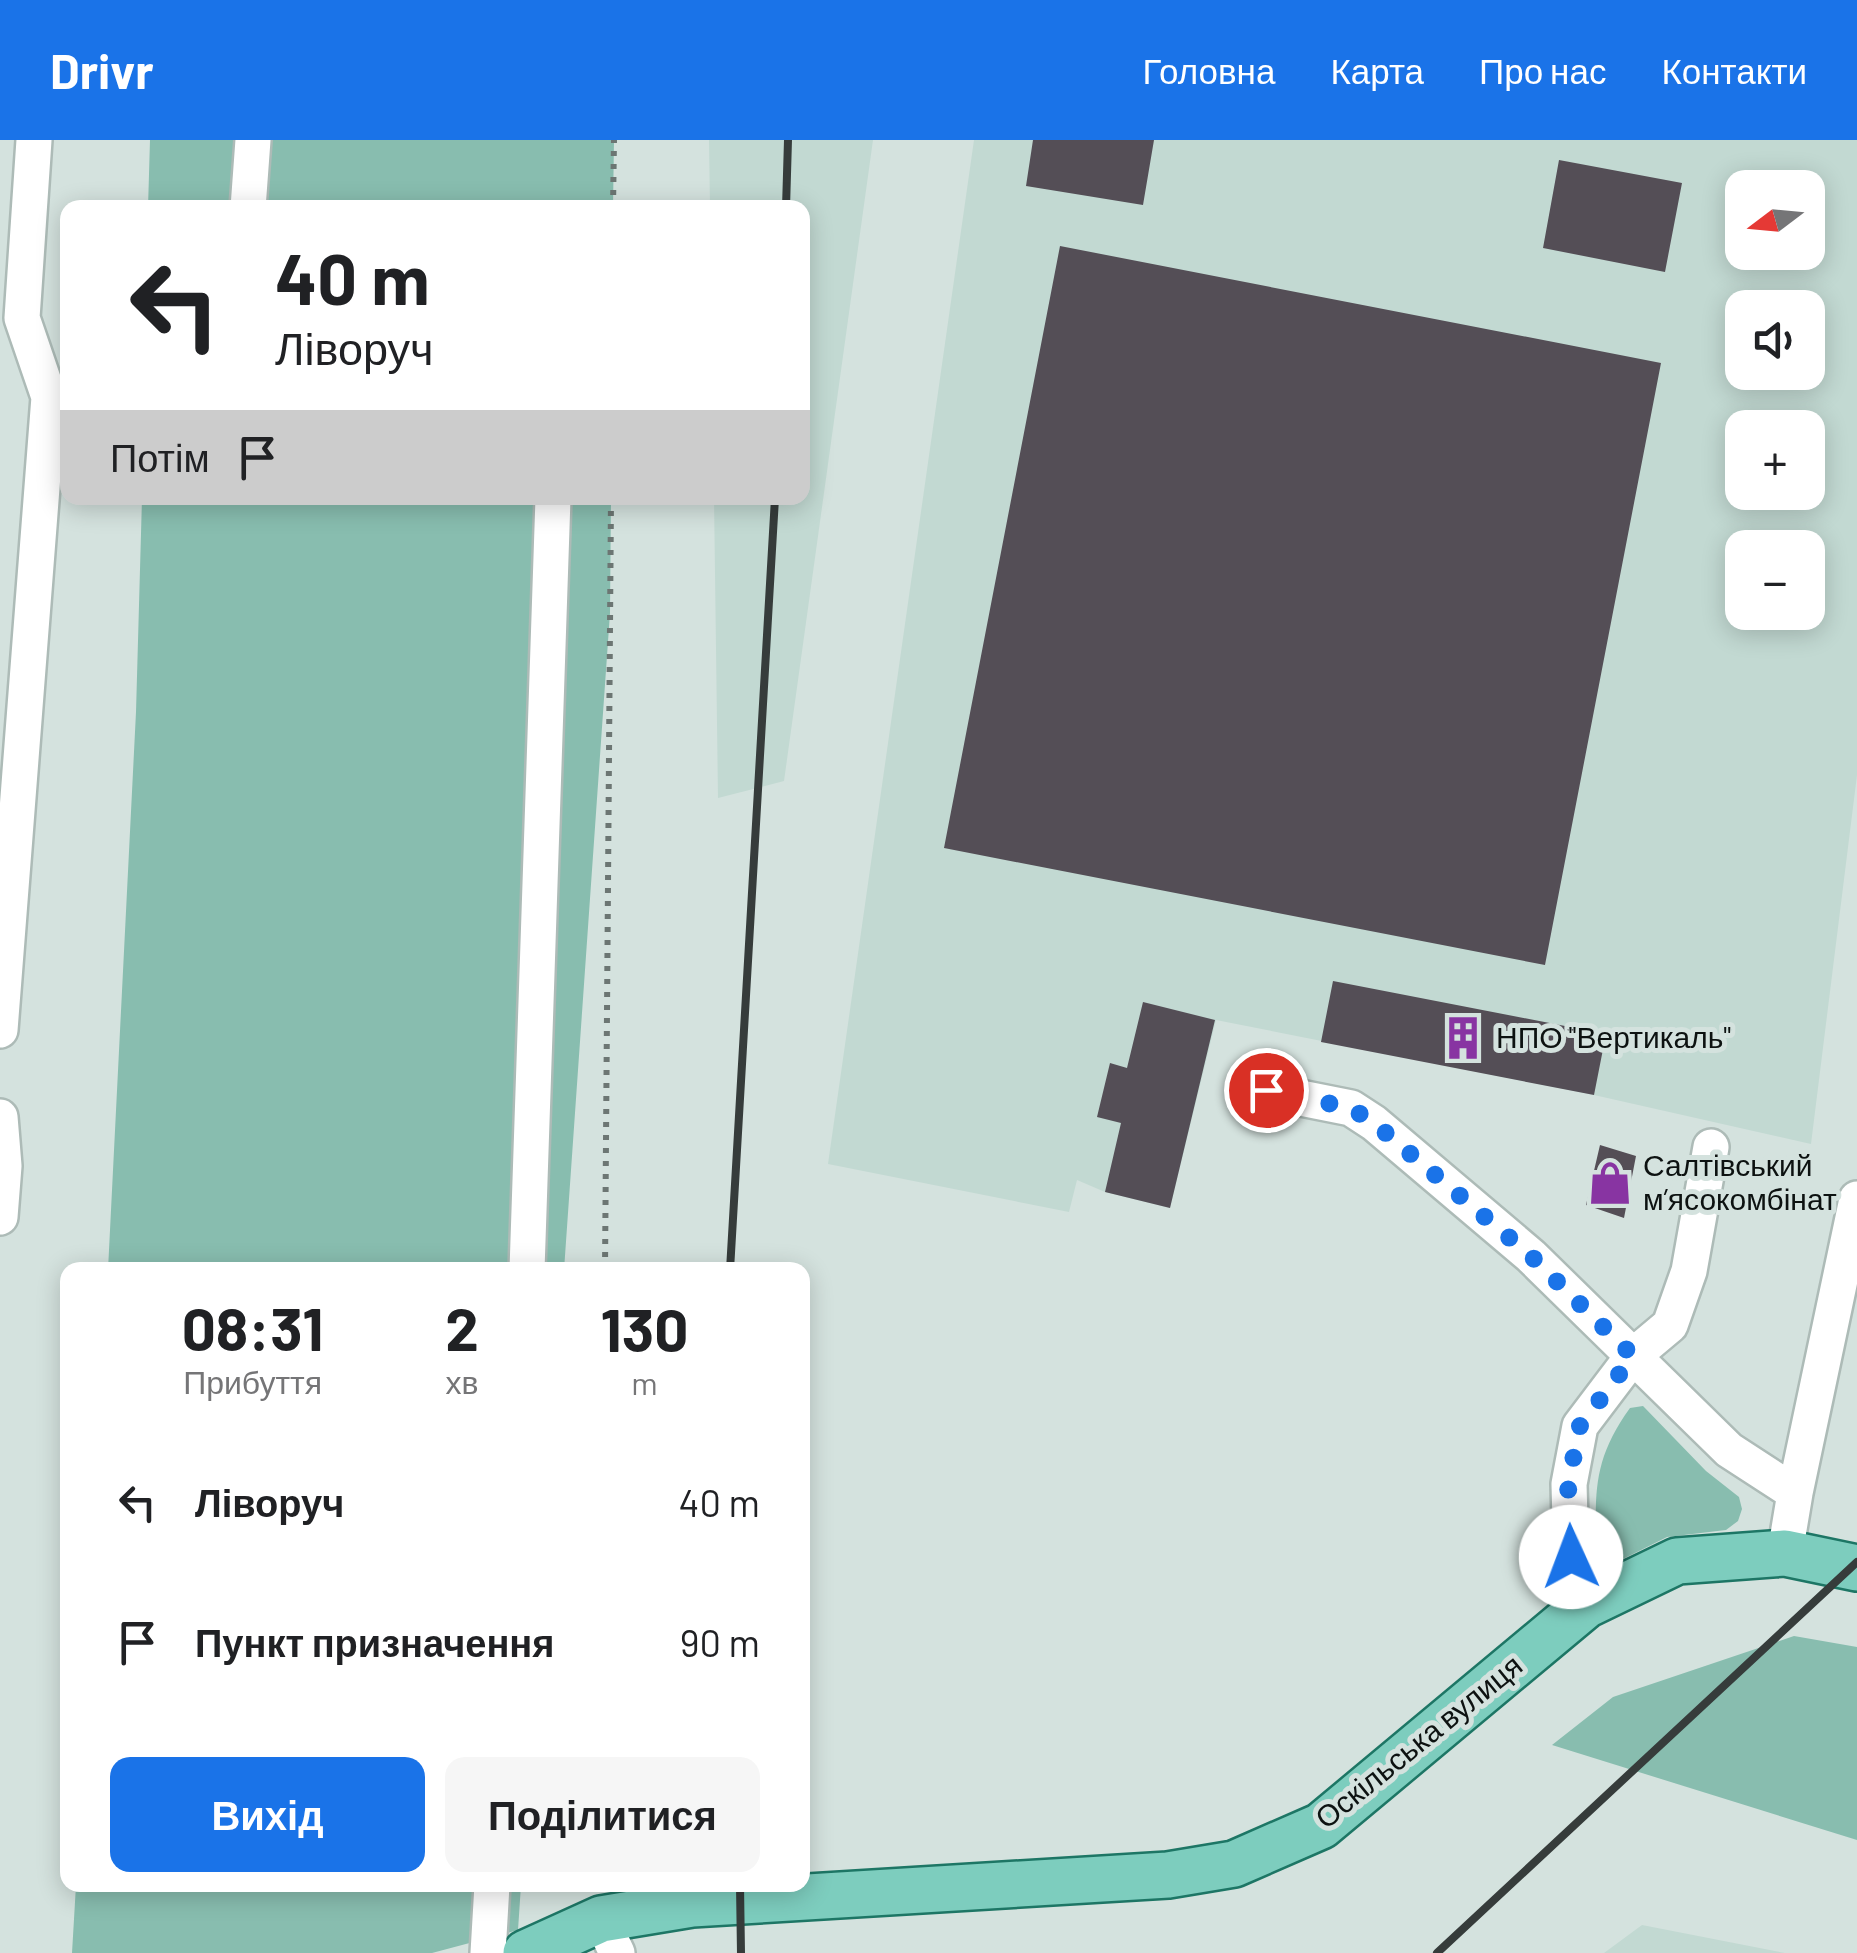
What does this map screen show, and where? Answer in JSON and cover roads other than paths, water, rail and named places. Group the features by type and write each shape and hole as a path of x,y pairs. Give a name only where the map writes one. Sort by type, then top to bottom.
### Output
{"main road":[{"name":"Оскільська вулиця","path":"526,1953 609,1936 692,1904 1168,1875 1234,1864 1321,1826 1586,1604 1676,1561 1785,1554 1857,1568"}],"street":[{"path":"0,1030 49,398 22,318 34,140"},
{"path":"249,200 253,140"},
{"path":"528,1262 552,505"},
{"path":"1266,1090 1351,1108 1374,1123 1531,1256 1728,1450 1795,1493"},
{"path":"0,1117 0,1217"},
{"path":"1586,1604 1571,1557 1568,1484 1580,1426 1633,1356 1670,1325 1689,1271 1710,1148"},
{"path":"1785,1554 1857,1199"},
{"path":"488,1953 492,1892"}],"railway":[{"path":"786,200 788,140"},
{"path":"730,1262 775,505"},
{"path":"1437,1953 1857,1562"},
{"path":"740,1892 741,1953"}],"place":[{"name":"НПО \"Вертикаль\"","path":"1463,1038"},
{"name":"Салтівський мʼясокомбінат","path":"1610,1183"}]}
